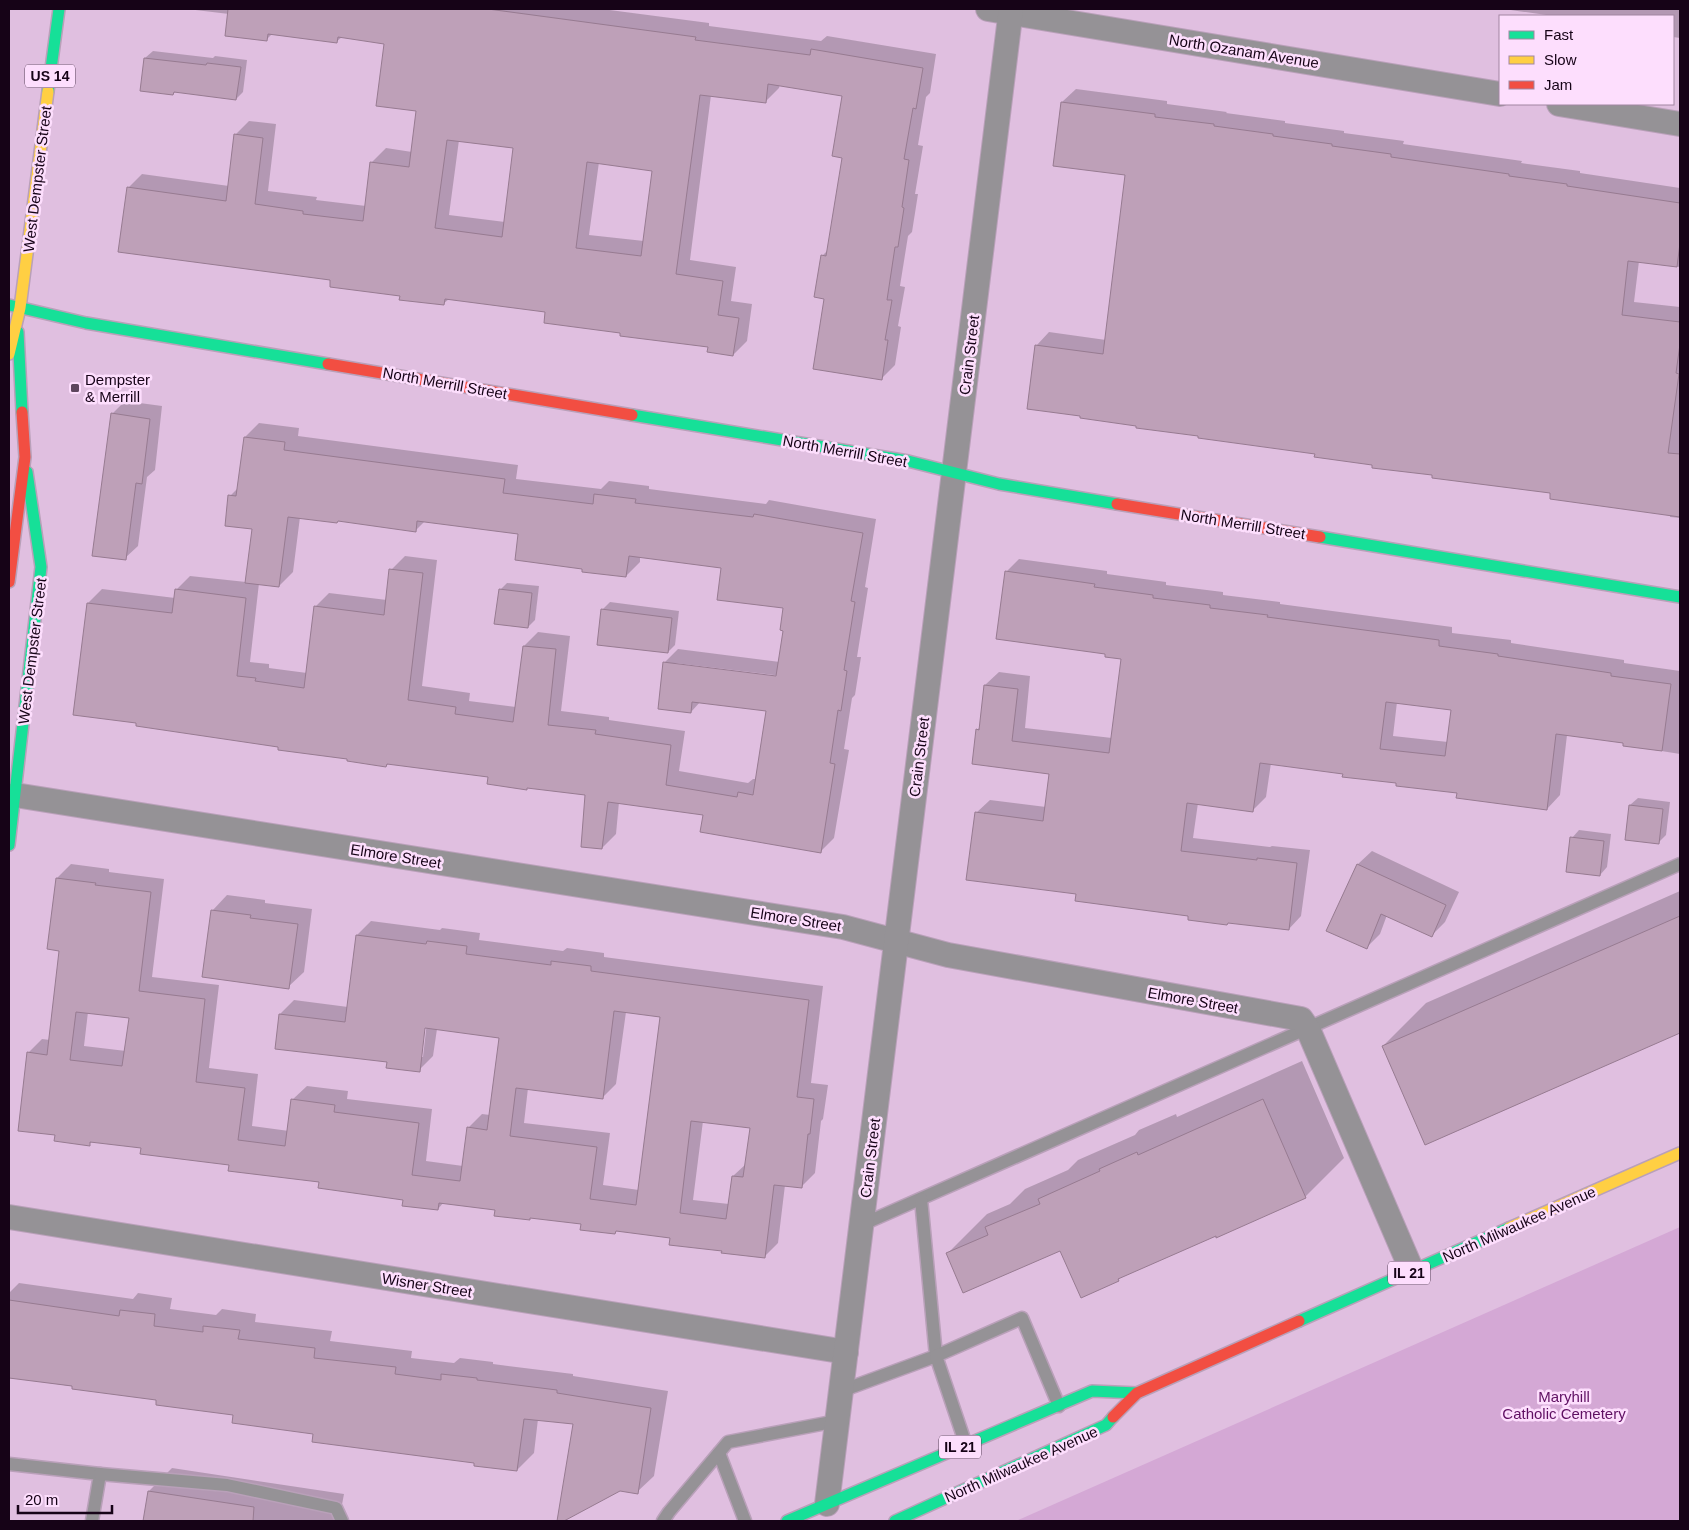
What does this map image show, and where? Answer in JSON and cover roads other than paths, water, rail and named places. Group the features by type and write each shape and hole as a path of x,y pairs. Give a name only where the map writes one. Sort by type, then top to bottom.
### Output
{"street":[{"name":"West Dempster Street","path":"9,354 20,308 59,9"},
{"name":"North Ozanam Avenue","path":"1003,10 1499,94"},
{"name":"Crain Street","path":"827,1504 954,473 1003,10"},
{"path":"1565,105 1680,124"},
{"name":"North Merrill Street","path":"9,305 96,324 908,462 999,484 1680,597"},
{"name":"West Dempster Street","path":"9,845 41,567 24,457 18,320"},
{"name":"West Dempster Street","path":"9,582 24,457"},
{"name":"Elmore Street","path":"15,795 843,926 948,955 1301,1019 1308,1029"},
{"path":"1308,1029 1412,1271"},
{"name":"North Milwaukee Avenue","path":"895,1521 1106,1425 1137,1392 1680,1153"},
{"name":"Wisner Street","path":"9,1217 846,1352"},
{"name":"North Milwaukee Avenue","path":"788,1521 1092,1391 1137,1392"}],"lane":[{"path":"861,1225 1680,864"},
{"path":"921,1199 936,1356 966,1445"},
{"path":"841,1391 936,1356 1022,1318 1059,1406"},
{"path":"663,1521 728,1442 837,1421"},
{"path":"719,1453 745,1521"},
{"path":"9,1464 227,1485 336,1508 342,1521"},
{"path":"92,1521 100,1474"}],"place":[{"name":"Dempster & Merrill","path":"75,388"}],"park label":[{"name":"Maryhill Catholic Cemetery","path":"1564,1404"}]}
